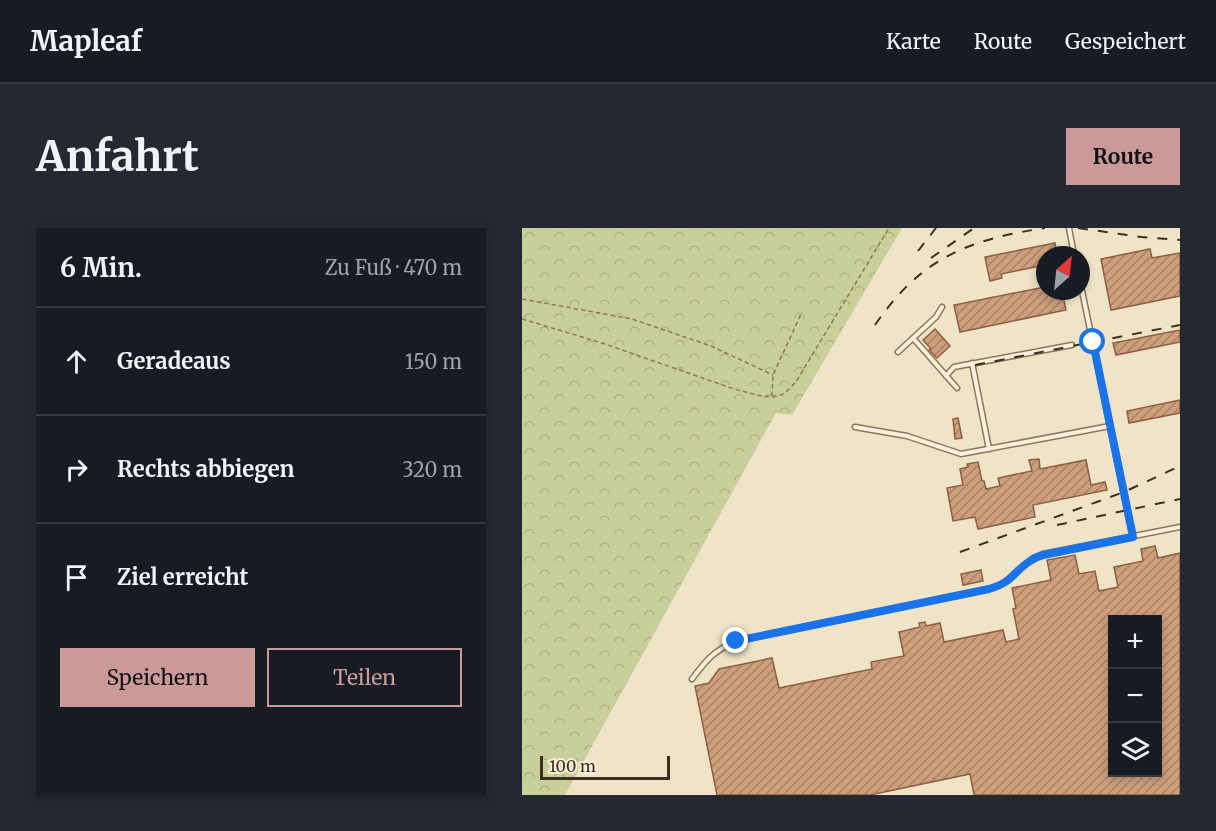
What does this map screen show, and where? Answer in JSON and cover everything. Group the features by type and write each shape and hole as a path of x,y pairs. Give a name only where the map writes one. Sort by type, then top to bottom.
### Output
{"lane":[{"path":"1069,228 1072,246"},
{"path":"1084,300 1133,537"},
{"path":"898,352 936,317 942,307"},
{"path":"913,338 957,388"},
{"path":"946,376 954,367 1072,345"},
{"path":"972,363 989,449"},
{"path":"855,427 907,436 961,454 1110,426"},
{"path":"692,679 711,655 736,641 989,589 1001,585 1012,578 1030,560 1043,555 1180,527"}],"path":[{"path":"522,319 602,343 734,389 754,394 781,396 797,380 889,228"},
{"path":"522,299 632,320 711,346 773,375"},
{"path":"772,396 773,375 802,312"}],"green space":[{"path":"522,228 902,228 792,415 776,413 565,795 522,795"}],"building":[{"path":"1055,243 1056,246 1040,246"},
{"path":"1036,247 1036,267 1001,274 1002,278 990,281 985,257"},
{"path":"1150,249 1152,258 1180,253 1180,296 1111,310 1101,259"},
{"path":"1036,289 1036,300 1064,300 1066,310 960,332 954,305"},
{"path":"935,329 950,346 937,358 923,340"},
{"path":"1180,330 1180,342 1116,355 1113,343"},
{"path":"1180,400 1180,413 1129,423 1127,411"},
{"path":"958,418 962,438 955,439 953,419"},
{"path":"1039,459 1040,469 1086,460 1091,485 1105,482 1107,490 1033,505 1035,517 978,529 975,517 953,521 947,488 963,485 960,469 968,467 967,464 978,462 986,489 1000,486 998,478 1032,471 1029,460"},
{"path":"1155,546 1158,558 1180,553 1180,795 974,795 970,774 870,795 717,795 695,686 709,683 719,669 772,658 779,688 872,669 871,662 904,656 899,632 920,627 919,623 925,622 926,626 940,623 944,642 1003,630 1006,642 1019,639 1013,609 1016,608 1012,588 1051,580 1047,560 1075,555 1079,574 1095,571 1099,591 1118,587 1114,567 1143,561 1141,549"},
{"path":"981,570 983,581 963,585 961,574"}],"railway":[{"path":"918,251 936,228"},
{"path":"931,258 974,228"},
{"path":"875,325 910,283 928,268 948,256 992,239 1045,228"},
{"path":"1078,228 1180,240"},
{"path":"975,365 1180,325"},
{"path":"960,552 1124,492 1180,466"},
{"path":"1057,525 1180,499"}],"route":[{"path":"736,641 989,589 1001,585 1012,578 1030,560 1043,555 1133,537 1093,342"}]}
